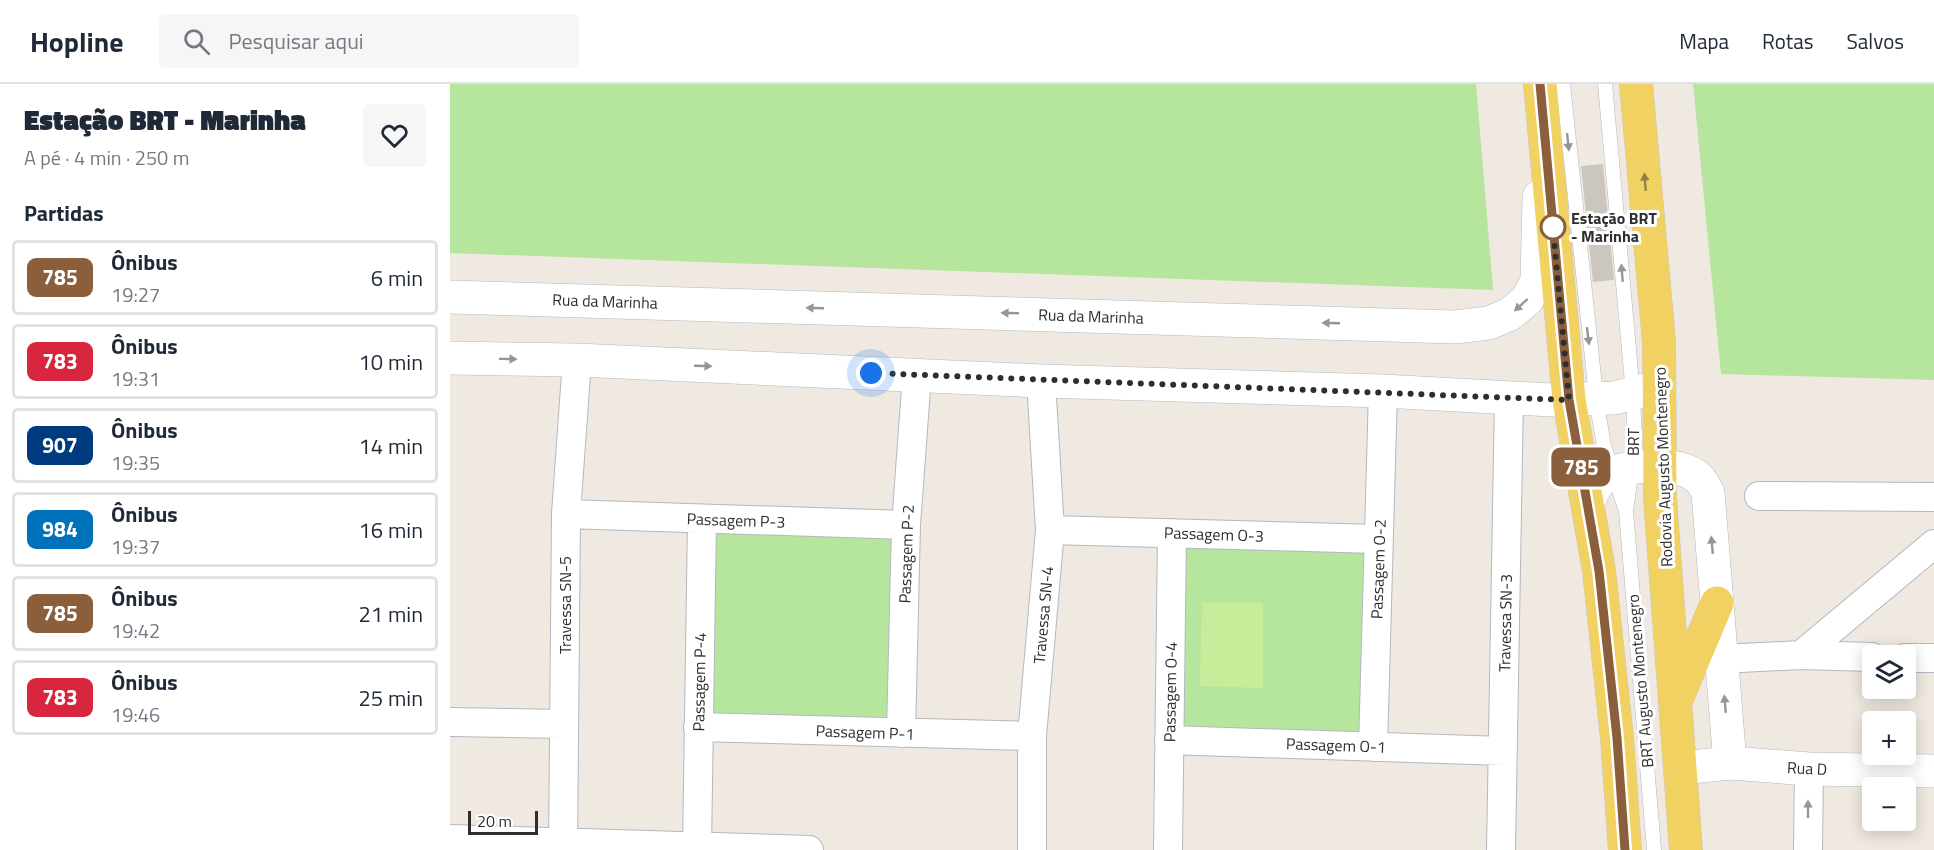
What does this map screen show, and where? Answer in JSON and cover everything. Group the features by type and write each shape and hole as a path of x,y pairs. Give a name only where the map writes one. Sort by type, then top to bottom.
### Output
{"main road":[{"name":"Rodovia Augusto Montenegro","path":"1636,84 1659,342 1646,390 1635,469 1675,702 1686,850"},
{"path":"1548,91 1582,400 1588,504 1599,571 1617,738 1625,850"},
{"name":"Rua da Marinha","path":"450,297 1455,327 1489,323 1510,314 1527,300 1537,280 1548,91"},
{"path":"450,358 577,360 1041,381 1383,391 1582,400 1646,390"},
{"path":"1588,504 1599,482 1635,469 1671,467 1692,474 1702,481 1708,493 1730,763"},
{"path":"1675,702 1717,603"},
{"name":"Rua D","path":"1681,768 1730,763 1809,769 1934,771"}],"street":[{"name":"Travessa SN-5","path":"563,846 566,514 577,360"},
{"name":"Passagem P-2","path":"901,733 906,525 917,375"},
{"name":"Travessa SN-4","path":"1032,850 1032,736 1050,530 1041,381"},
{"name":"Passagem O-2","path":"1373,747 1383,391"},
{"name":"Travessa SN-3","path":"1501,850 1509,397"},
{"path":"1759,496 1934,497"},
{"name":"Passagem P-3","path":"566,514 906,525"},
{"name":"Passagem P-4","path":"697,848 702,519"},
{"name":"Passagem O-3","path":"1050,530 1378,539"},
{"name":"Passagem O-4","path":"1168,850 1172,533"},
{"path":"1801,655 1934,544"},
{"path":"1722,659 1801,655 1862,657"},
{"path":"1916,658 1934,658"},
{"path":"450,722 564,724"},
{"name":"Passagem P-1","path":"698,728 1032,736"},
{"name":"Passagem O-1","path":"1169,740 1503,751"},
{"path":"1808,850 1809,769"},
{"path":"450,839 563,846 809,850"}],"lane":[{"path":"1605,84 1646,390"},
{"name":"BRT","path":"1582,400 1604,446 1635,469"},
{"name":"BRT","path":"1626,511 1635,469"},
{"name":"BRT","path":"1626,511 1635,469"},
{"name":"BRT Augusto Montenegro","path":"1626,511 1654,850"}],"green space":[{"path":"450,84 1476,84 1493,290 450,253"},
{"path":"1693,84 1934,84 1934,380 1721,374"},
{"path":"702,519 906,525 901,733 698,727"},
{"path":"1172,533 1378,539 1373,747 1169,740"},
{"path":"1202,602 1263,603 1263,688 1200,686"}],"building":[{"name":"Estação BRT - Marinha","path":"1603,164 1614,280 1593,282 1581,166"}],"bus line":[{"name":"785","path":"1540,84 1569,400 1599,571 1617,738 1625,850"}],"place":[{"name":"Estação BRT - Marinha","path":"1553,227"}],"route":[{"path":"871,373 1041,381 1383,391 1569,400 1552,218 1553,227"}]}
